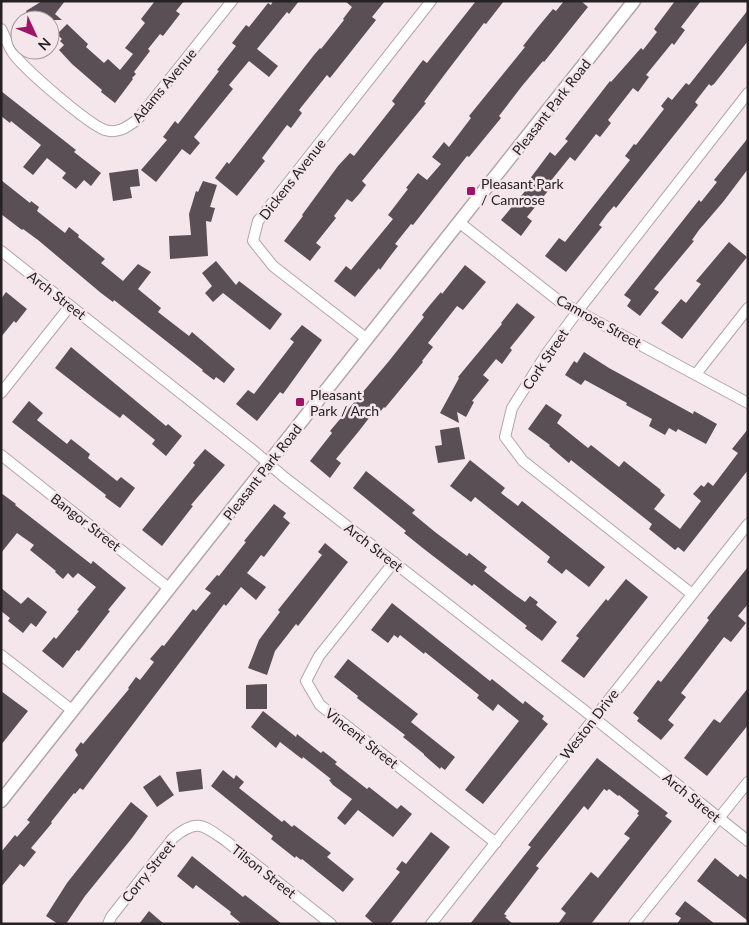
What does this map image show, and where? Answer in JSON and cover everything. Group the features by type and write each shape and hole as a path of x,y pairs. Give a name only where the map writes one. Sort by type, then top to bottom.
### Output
{"street":[{"name":"Adams Avenue","path":"1,28 12,52 25,68 93,124 107,131 122,130 137,120 232,1"},
{"name":"Dickens Avenue","path":"367,339 273,266 253,242 258,222 431,1"},
{"name":"Pleasant Park Road","path":"1,801 634,1"},
{"name":"Cork Street","path":"692,594 523,460 505,437 512,408 547,353 748,93"},
{"name":"Camrose Street","path":"460,223 559,301 748,404"},
{"name":"Arch Street","path":"1,251 268,464 594,718 748,841"},
{"path":"1,393 70,306"},
{"path":"696,374 748,308"},
{"name":"Bangor Street","path":"1,455 170,589"},
{"name":"Weston Drive","path":"431,924 748,524"},
{"name":"Vincent Street","path":"394,562 319,656 306,681 320,705 496,843"},
{"path":"1,655 73,711"},
{"path":"634,924 748,782"},
{"name":"Corry Street","path":"108,924 111,917 173,838 184,829 194,825"},
{"name":"Tilson Street","path":"194,825 209,829 226,841 331,924"}],"building":[{"path":"42,1 65,1 58,10 28,10"},
{"path":"155,1 184,1 176,11 180,14 163,36 160,34 148,49 150,51 134,72 136,74 133,79 115,103 101,92 102,90 60,51 64,45 60,41 62,39 60,31 67,24 88,44 86,47 104,63 108,59 120,70 133,54 125,48 145,23 141,19"},
{"path":"273,1 299,1 289,14 287,12 257,49 278,66 269,77 249,61 229,85 233,89 194,137 200,143 190,155 182,149 156,182 141,170 167,140 163,137 175,121 178,124 219,71 217,70 236,46 232,43 246,25 249,27 268,3 271,5"},
{"path":"345,1 385,1 372,17 376,20 330,78 327,75 299,110 302,113 291,128 287,125 262,158 265,161 237,196 215,178 227,162 229,164 314,55 344,20 352,7"},
{"path":"476,1 504,1 486,24 484,23 424,102 426,103 362,181 366,185 360,193 352,202 347,199 334,216 336,218 316,243 321,247 310,261 284,241 338,166 350,153 354,156 395,104 392,101 423,60 427,63"},
{"path":"564,1 581,1 588,7 522,86 499,116 501,118 469,157 467,156 413,225 411,224 395,244 398,246 380,270 379,268 355,297 334,281 346,266 351,270 393,219 388,215 418,173 427,180 441,164 432,157 444,142 449,147 471,118 469,116 525,47 523,46 553,9 556,11"},
{"path":"675,1 701,1 681,27 685,30 674,45 672,43 646,75 649,77 638,92 633,88 608,120 611,123 600,137 596,134 575,161 570,157 545,188 548,191 527,217 532,221 521,236 501,220 526,190 523,188 550,152 555,156 568,141 565,139 610,81 641,48 643,50 657,32 654,29"},
{"path":"748,10 748,41 714,84 711,86 709,84 695,102 698,105 616,208 614,206 607,214 599,225 602,227 566,272 545,256 559,238 565,242 630,160 625,156 664,109 661,106 668,97 672,100 686,83 689,85"},
{"path":"1,91 76,150 74,152 101,173 91,186 84,180 76,189 62,178 66,173 47,158 33,175 23,167 41,145 11,121 10,123 1,116"},
{"path":"748,138 748,169 699,230 692,240 694,241 654,289 659,292 640,316 627,306 631,300 624,295 699,200 701,202 717,182 714,180"},
{"path":"138,169 140,186 130,187 132,198 113,201 109,173"},
{"path":"1,180 30,203 31,201 39,207 37,211 65,233 69,227 79,235 78,237 105,259 101,263 123,281 138,264 151,272 138,289 161,308 158,312 189,336 192,332 235,369 224,383 216,377 214,380 202,371 114,300 113,302 101,293 38,240 1,214"},
{"path":"203,181 217,185 210,207 215,208 211,222 206,221 208,256 170,259 169,236 191,235 189,214 196,191 198,192"},
{"path":"729,242 747,257 682,339 661,323 681,299 686,303 701,284 696,281"},
{"path":"216,261 236,285 239,281 282,314 270,330 223,293 213,302 205,293 212,286 202,273"},
{"path":"465,265 486,282 463,310 457,306 428,343 433,347 423,362 385,408 380,412 376,409 336,459 341,463 330,478 310,461 332,433 330,431 424,317 422,315 430,305 441,292 442,294"},
{"path":"6,292 27,309 1,337 1,299"},
{"path":"517,303 535,317 510,348 512,350 502,364 496,359 483,375 489,380 472,401 474,402 466,417 457,412 459,423 440,413 458,377"},
{"path":"302,325 322,340 283,394 280,392 257,421 236,404 248,390 254,394 294,342 290,339"},
{"path":"71,347 166,426 168,424 182,436 166,456 152,444 155,440 123,414 120,418 55,368"},
{"path":"584,352 609,368 693,414 694,411 717,424 706,444 678,429 676,432 669,428 665,435 649,426 652,419 626,405 627,403 585,380 581,385 565,375 574,361 577,363"},
{"path":"29,401 43,413 37,420 67,444 71,439 90,454 88,458 117,481 121,477 135,488 120,508 12,422"},
{"path":"546,404 562,415 557,423 588,448 591,445 619,467 624,461 661,490 665,495 654,509 680,529 701,501 693,494 701,485 704,487 708,482 713,486 738,453 732,449 748,429 748,470 684,552 678,547 675,550 649,529 652,524 571,460 569,463 550,445 528,429"},
{"path":"459,427 465,459 438,463 435,446 442,445 440,430"},
{"path":"205,449 225,465 191,505 193,506 162,546 142,530 195,465 193,463"},
{"path":"470,460 505,488 501,493 518,506 522,501 605,567 589,587 566,569 562,574 547,562 550,557 475,497 471,502 450,486"},
{"path":"366,471 415,510 412,513 435,532 467,556 469,553 487,567 484,571 515,595 525,602 530,596 538,602 536,605 557,622 542,641 525,628 527,626 474,584 472,586 404,533 406,531 353,488"},
{"path":"1,493 91,564 93,561 126,588 79,651 77,650 63,668 42,651 54,637 56,639 96,587 78,573 73,578 68,573 63,579 30,550 34,545 17,533 1,553"},
{"path":"274,504 286,513 283,517 290,523 264,557 261,555 247,573 266,587 256,600 241,587 226,606 224,604 83,790 80,788 74,793 31,848 36,852 24,867 20,864 1,887 1,852 15,835 17,837 30,822 27,820 78,755 75,750 81,742 83,744 129,689 136,677 140,680 154,662 150,659 162,645 164,646 193,609 196,611 211,593 205,589 217,575 219,576"},
{"path":"325,543 348,562 298,626 296,624 275,651 267,675 248,668 259,640 280,612 278,610 322,555 318,552"},
{"path":"748,567 748,604 738,616 746,623 731,642 724,637 681,693 686,697 668,720 674,725 661,740 637,721 639,718 633,713 658,680 661,682 709,620 707,618"},
{"path":"626,579 648,597 584,678 561,661 579,638 576,636 606,599 608,601"},
{"path":"1,588 21,604 28,597 47,612 36,627 31,623 23,633 8,621 10,618 1,611"},
{"path":"392,603 490,681 492,679 523,704 525,701 544,716 542,719 548,724 483,804 465,790 519,721 498,704 493,711 477,698 479,695 425,652 424,654 400,635 398,638 394,635 388,643 371,630"},
{"path":"348,659 418,714 411,722 455,757 445,770 441,767 440,769 403,737 405,735 357,698 358,696 334,677"},
{"path":"267,684 267,709 246,709 246,685"},
{"path":"748,688 748,725 707,776 684,758 714,719 720,723"},
{"path":"1,691 28,711 1,745"},
{"path":"263,711 296,737 297,734 321,753 323,751 337,762 335,764 367,789 369,787 397,809 401,805 412,814 393,837 358,810 345,825 337,818 352,799 333,785 329,780 331,779 303,757 302,759 280,742 276,748 251,727"},
{"path":"597,758 668,813 665,816 672,821 591,924 558,924 566,913 561,909 591,872 598,878 630,838 624,834 639,815 637,814 639,811 619,795 609,789 607,791 604,789 588,810 584,806 536,866 539,868 504,914 513,924 470,924 531,847 528,845"},
{"path":"201,769 203,789 179,792 176,772"},
{"path":"223,770 234,779 236,775 244,782 239,788 282,822 284,820 292,827 294,825 331,853 327,857 354,879 343,892 302,859 296,856 295,858 271,839 273,836 211,786"},
{"path":"160,775 174,795 157,807 143,787"},
{"path":"131,802 148,816 132,838 85,896 66,924 58,924 46,916 67,883"},
{"path":"431,832 450,847 390,924 374,924 365,916 400,872 396,869 402,861 406,864"},
{"path":"192,856 243,897 245,895 282,924 242,924 230,914 231,912 196,885 193,889 177,876"},
{"path":"715,858 738,877 740,874 748,880 748,921 697,881"},
{"path":"685,901 715,924 677,924 681,918 675,914"},
{"path":"149,911 164,924 139,924"}],"place":[{"name":"Pleasant Park / Camrose","path":"471,191"},
{"name":"Pleasant Park / Arch","path":"300,402"}]}
